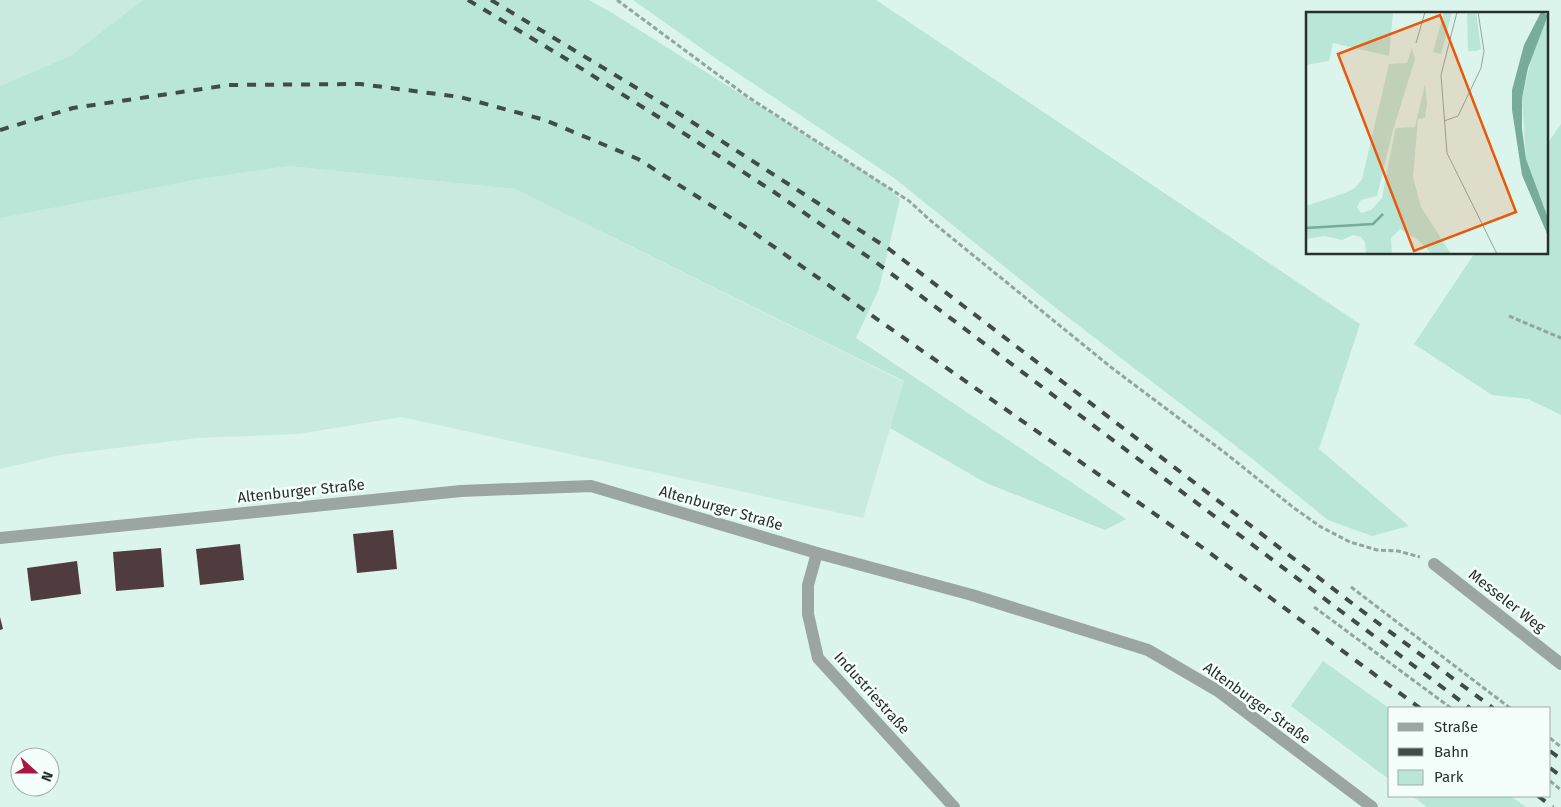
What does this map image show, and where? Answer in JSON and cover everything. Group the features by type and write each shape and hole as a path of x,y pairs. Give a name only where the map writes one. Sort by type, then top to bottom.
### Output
{"street":[{"name":"Altenburger Straße","path":"0,538 461,490 591,486 817,553 972,595 1148,650 1218,691 1372,807"},
{"name":"Industriestraße","path":"817,553 808,585 808,614 818,658 954,807"},
{"name":"Messeler Weg","path":"1434,564 1561,664"}],"path":[{"path":"617,0 748,97 909,201 1105,362 1321,527 1350,542 1377,550 1415,555 1434,564"},
{"path":"1509,316 1561,338"},
{"path":"1351,587 1509,707"},
{"path":"1314,607 1450,707"},
{"path":"1551,739 1561,747"},
{"path":"1551,782 1561,790"}],"shaded area":[{"path":"0,0 143,0 70,56 0,86"},
{"path":"289,166 515,189 904,382 863,518 401,417 298,434 197,438 60,455 0,469 0,217 194,180"}],"green space":[{"path":"143,0 589,0 883,184 900,199 879,289 856,338 1126,519 1105,530 986,483 890,428 904,381 515,189 289,166 194,180 0,218 0,86 70,56"},
{"path":"633,0 876,0 1360,324 1319,449 1409,526 1372,536 1328,520 1245,453 1061,312 894,178 718,60"},
{"path":"1561,124 1561,415 1528,399 1492,395 1414,344 1473,255 1548,255 1548,143"},
{"path":"1323,661 1388,708 1388,779 1291,706"},
{"path":"1413,797 1511,797 1526,807 1427,807"}],"building":[{"path":"393,530 397,569 357,573 353,534"},
{"path":"240,544 244,580 200,585 196,549"},
{"path":"161,548 164,587 116,591 113,552"},
{"path":"77,561 81,594 31,601 27,568"},
{"path":"0,617 3,629 0,630"}],"railway":[{"path":"468,0 668,123 774,192 877,263 1469,707"},
{"path":"491,0 678,113 889,249 1374,620 1492,707"},
{"path":"0,130 73,108 229,85 360,84 460,97 545,120 638,159 750,230 1199,545 1419,707"},
{"path":"1551,752 1561,759"},
{"path":"1551,769 1561,776"},
{"path":"1539,797 1553,807"}]}
